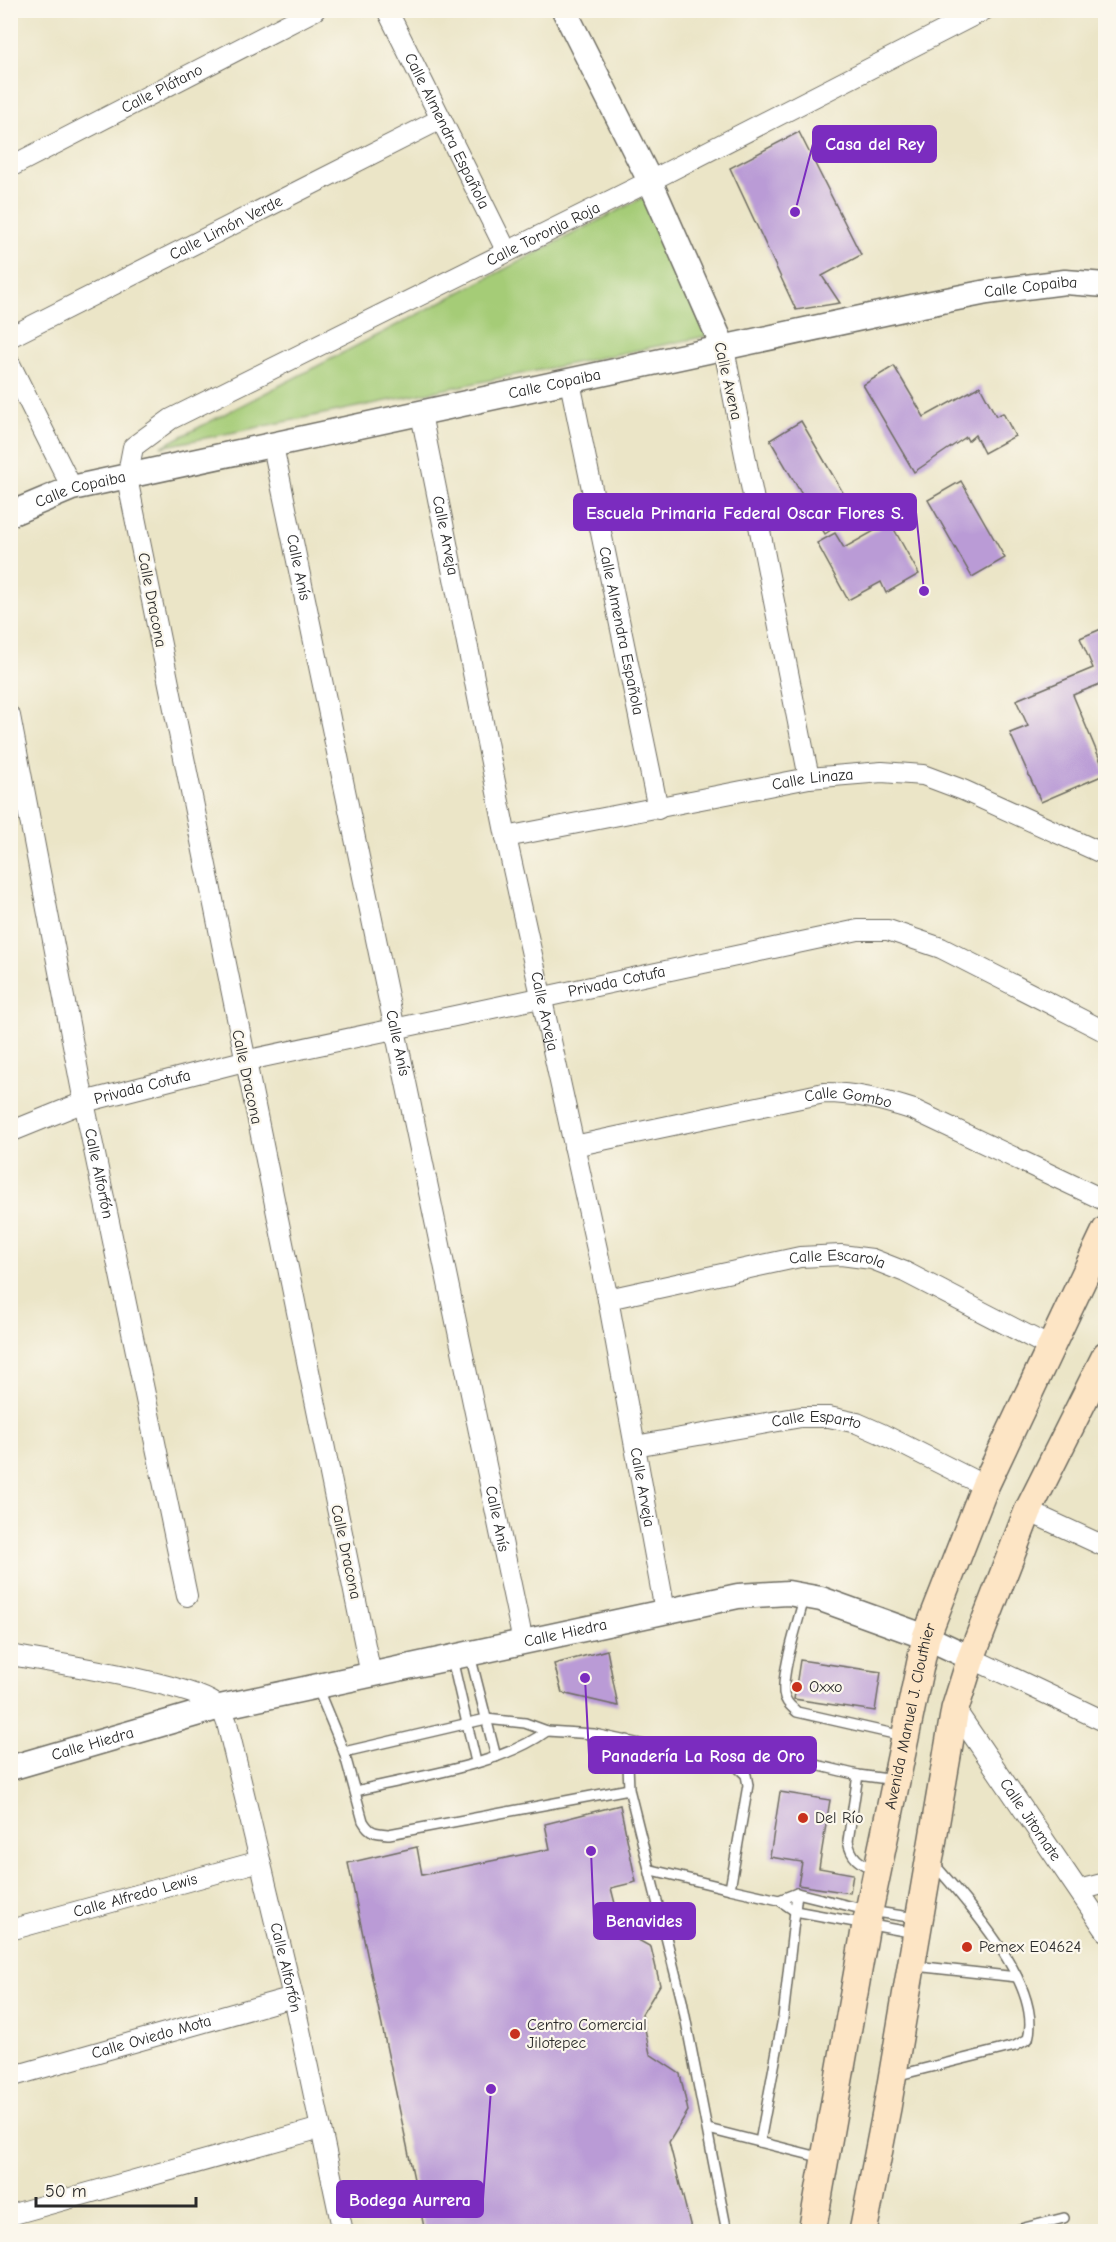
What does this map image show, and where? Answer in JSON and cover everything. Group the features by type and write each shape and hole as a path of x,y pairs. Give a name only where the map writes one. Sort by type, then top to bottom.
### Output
{"main road":[{"name":"Avenida Manuel J. Clouthier","path":"812,2232 823,2158 868,1918 926,1637 985,1486 1106,1230"},
{"path":"863,2232 955,1709 971,1658 1028,1510 1103,1366"}],"street":[{"name":"Calle Plátano","path":"10,167 315,10"},
{"name":"Calle Almendra Española","path":"387,10 507,252"},
{"name":"Calle Avena","path":"564,10 650,181 724,349 809,778"},
{"name":"Calle Toronja Roja","path":"127,478 133,447 171,419 650,181 984,10"},
{"name":"Calle Limón Verde","path":"10,338 441,119"},
{"name":"Calle Copaiba","path":"10,514 72,488 987,292 1065,282 1106,285"},
{"path":"10,364 72,488"},
{"name":"Calle Almendra Española","path":"570,382 658,809"},
{"name":"Calle Arveja","path":"421,414 506,837 608,1299 665,1611"},
{"name":"Calle Anís","path":"273,446 523,1642"},
{"name":"Calle Dracona","path":"127,478 244,1062 371,1675"},
{"name":"Calle Alforfón","path":"10,716 84,1102 187,1596"},
{"name":"Calle Linaza","path":"506,837 809,778 882,772 923,775 963,790 1106,855"},
{"name":"Privada Cotufa","path":"10,1131 84,1102 244,1062 858,930 888,930 941,948 1106,1032"},
{"name":"Calle Gombo","path":"574,1146 824,1093 850,1093 881,1099 914,1110 1106,1201"},
{"name":"Calle Escarola","path":"608,1299 800,1257 841,1255 872,1259 905,1272 1050,1347"},
{"name":"Calle Esparto","path":"635,1446 801,1417 830,1417 857,1423 882,1434 985,1486"},
{"path":"1028,1510 1106,1547"},
{"name":"Calle Hiedra","path":"10,1768 220,1707 738,1596 788,1593 804,1595 926,1637 1106,1722"},
{"path":"10,1655 162,1684 206,1698 220,1707"},
{"name":"Calle Alforfón","path":"220,1707 227,1723 293,1997 343,2232"},
{"name":"Calle Jitomate","path":"955,1709 1106,1931"},
{"name":"Calle Alfredo Lewis","path":"10,1930 260,1861"},
{"path":"1079,1890 1106,1883"},
{"name":"Calle Oviedo Mota","path":"10,2077 293,1997"},
{"path":"10,2214 321,2128"}],"lane":[{"path":"804,1595 785,1680 784,1694 788,1704 797,1712 904,1736"},
{"path":"461,1657 486,1719 496,1757"},
{"path":"461,1657 467,1723 476,1762"},
{"path":"317,1687 344,1752 363,1821 369,1831 388,1834 629,1789"},
{"path":"344,1752 486,1719 525,1723 547,1731 594,1734 734,1764 741,1769 748,1785 730,1888"},
{"path":"356,1791 496,1757 520,1748 547,1731"},
{"path":"627,1740 629,1789 652,1870 685,2012 727,2232"},
{"path":"816,1765 897,1780"},
{"path":"858,1774 848,1841 850,1852 855,1860 878,1872"},
{"path":"892,2077 996,2051 1028,2039 1032,2024 1017,1977 981,1922 929,1858"},
{"path":"652,1870 779,1900 795,1911 868,1918 917,1926"},
{"path":"779,1900 797,1893 868,1918 917,1926"},
{"path":"760,2142 783,2018 797,1893"},
{"path":"910,1965 1017,1977"},
{"path":"708,2129 823,2158"},
{"path":"1009,2232 1064,2218"}],"green space":[{"path":"644,197 707,336 161,447"}],"building":[{"path":"799,132 861,255 822,276 840,303 796,310 730,168"},
{"path":"894,366 924,417 980,386 996,416 1003,413 1015,436 984,453 975,435 968,441 966,437 914,472 863,385"},
{"path":"801,421 855,513 825,534 770,440"},
{"path":"961,481 1005,558 972,577 928,500"},
{"path":"890,522 919,574 886,593 881,582 848,600 817,543 835,533 844,548"},
{"path":"1106,627 1106,698 1100,684 1073,695 1106,774 1041,802 1010,733 1028,726 1016,700 1093,668 1080,638"},
{"path":"607,1650 618,1706 562,1693 554,1664"},
{"path":"800,1660 881,1672 875,1711 794,1699"},
{"path":"780,1792 830,1800 819,1868 853,1874 850,1893 798,1885 802,1862 770,1857"},
{"name":"Centro Comercial Jilotepec","path":"620,1805 636,1882 611,1888 622,1931 651,1947 660,1985 642,2014 650,2054 680,2074 688,2111 669,2142 692,2232 425,2232 348,1863 417,1847 422,1875 550,1849 545,1824"}],"place":[{"name":"Casa del Rey","path":"795,212"},
{"name":"Escuela Primaria Federal Oscar Flores S.","path":"924,591"},
{"name":"Panadería La Rosa de Oro","path":"585,1678"},
{"name":"Oxxo","path":"797,1687"},
{"name":"Del Río","path":"803,1818"},
{"name":"Benavides","path":"591,1851"},
{"name":"Pemex E04624","path":"967,1947"},
{"name":"Centro Comercial Jilotepec","path":"515,2034"},
{"name":"Bodega Aurrera","path":"491,2089"}]}
